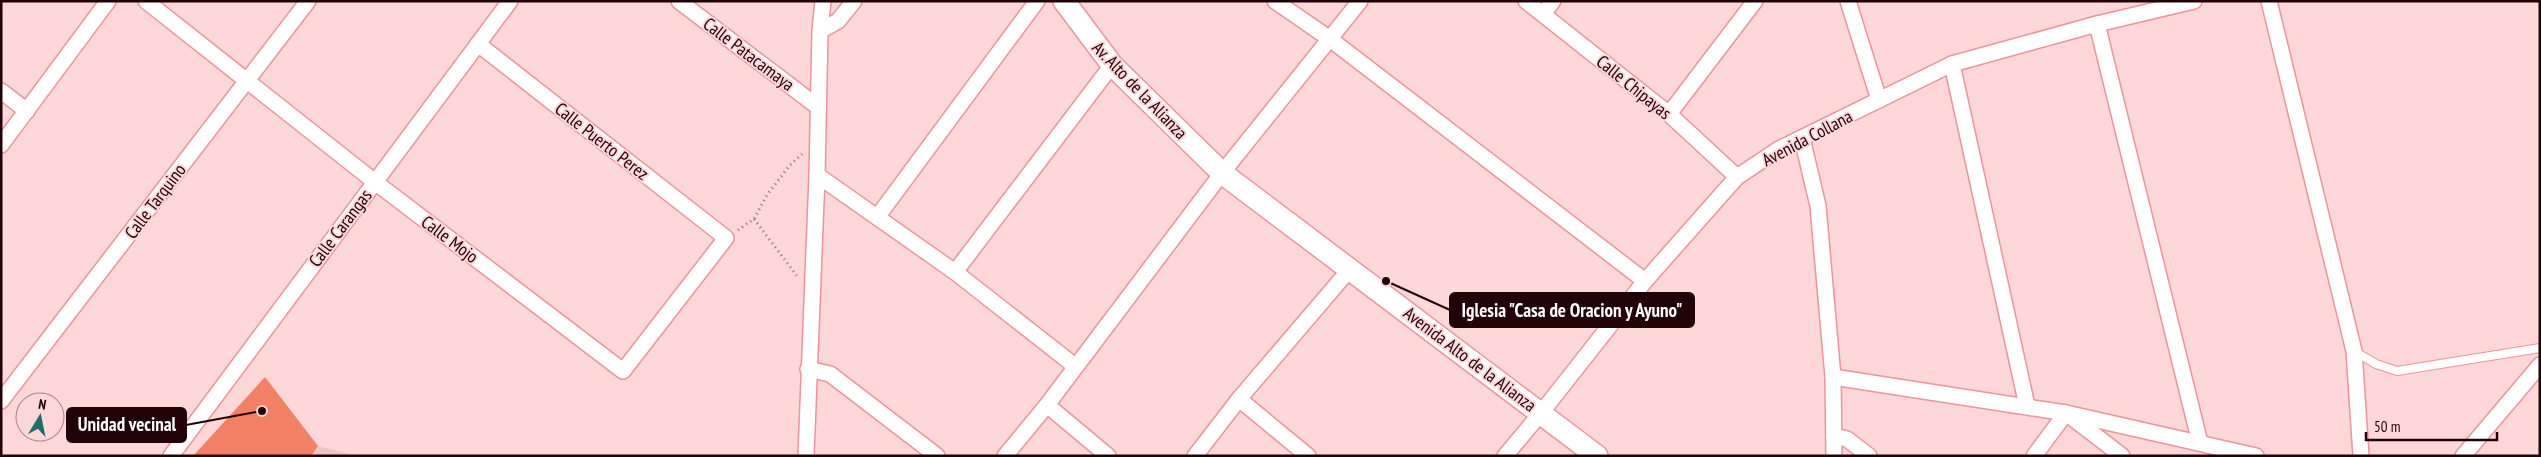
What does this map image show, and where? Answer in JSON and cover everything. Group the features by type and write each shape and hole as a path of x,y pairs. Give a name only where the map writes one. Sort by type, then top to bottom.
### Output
{"street":[{"path":"1,145 108,1"},
{"name":"Calle Mojo","path":"146,1 375,182 623,371 726,238"},
{"name":"Calle Tarquino","path":"1,401 308,1"},
{"name":"Calle Carangas","path":"171,456 510,1"},
{"name":"Calle Patacamaya","path":"679,1 818,107"},
{"path":"806,456 817,175 820,31 823,1"},
{"path":"820,31 838,21 854,1"},
{"path":"878,216 1037,1"},
{"name":"Av. Alto de la Alianza","path":"1064,1 1112,65 1222,173"},
{"path":"1275,1 1330,39 1645,281"},
{"path":"1005,456 1046,405 1222,173 1360,1"},
{"name":"Calle Chipayas","path":"1526,1 1669,114 1737,177"},
{"path":"1543,14 1553,1"},
{"path":"1669,114 1755,1"},
{"path":"1848,1 1879,100"},
{"path":"2269,1 2354,351 2361,456"},
{"name":"Avenida Collana","path":"1505,456 1645,281 1737,177 1779,149 1952,64 2185,2"},
{"path":"2097,24 2200,443"},
{"name":"Calle Puerto Perez","path":"478,44 726,238"},
{"path":"1952,64 2027,406"},
{"path":"955,272 1112,65"},
{"path":"1,91 27,111"},
{"path":"1802,138 1818,206 1833,377 1834,456"},
{"name":"Avenida Alto de la Alianza","path":"1222,173 1597,456"},
{"path":"817,175 878,216 955,272 1074,366"},
{"path":"1195,456 1239,399 1350,269"},
{"path":"2463,456 2540,365"},
{"path":"808,368 830,374 937,456"},
{"path":"1833,377 2066,413 2256,456"},
{"path":"1239,399 1308,456"},
{"path":"1046,405 1108,456"},
{"path":"2034,456 2066,413"},
{"path":"2066,413 2122,456"},
{"path":"1834,436 1847,439 1869,456"}],"lane":[{"path":"2354,351 2376,364 2397,370 2540,348"}],"path":[{"path":"812,294 776,251 754,219 766,195 790,165 818,141"}],"shaded area":[{"path":"318,446 358,456 311,456"}],"building":[{"path":"265,377 318,446 311,456 193,456"}],"place":[{"name":"Iglesia \"Casa de Oracion y Ayuno\"","path":"1386,281"},
{"name":"Unidad vecinal","path":"262,411"}]}
